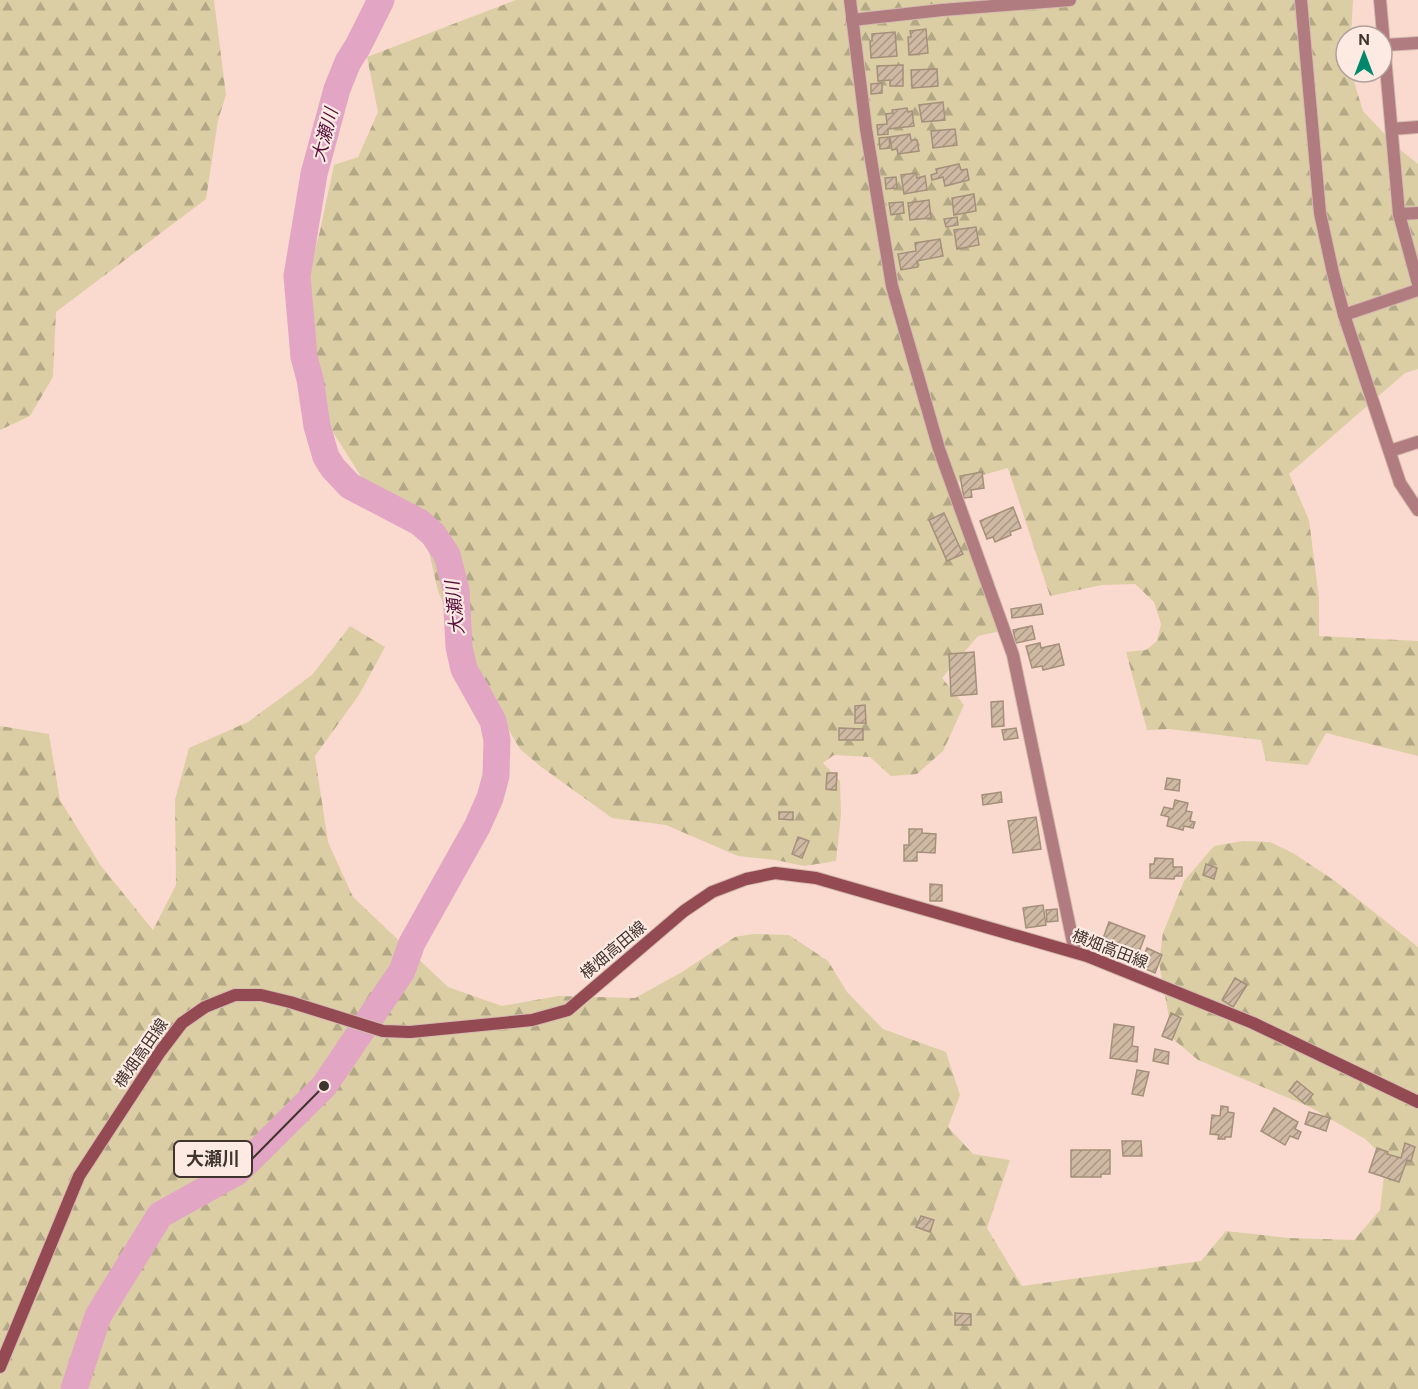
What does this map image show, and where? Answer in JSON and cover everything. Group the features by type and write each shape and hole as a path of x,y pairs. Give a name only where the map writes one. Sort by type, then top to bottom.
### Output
{"main road":[{"name":"横畑高田線","path":"0,1367 79,1176 160,1052 182,1023 206,1007 235,994 261,994 383,1031 410,1032 532,1020 568,1010 684,911 712,892 746,879 775,873 816,878 1076,952 1252,1023 1418,1102"}],"street":[{"path":"850,0 867,129 892,286 939,449 1013,655 1076,952"},
{"path":"852,20 942,5 1070,0"},
{"path":"1300,0 1320,213 1344,315 1400,483 1418,510"},
{"path":"1380,0 1382,24"},
{"path":"1394,44 1418,43"},
{"path":"1388,84 1399,214 1418,284"},
{"path":"1392,129 1418,127"},
{"path":"1399,214 1418,213"},
{"path":"1344,315 1418,290"},
{"path":"1390,451 1418,442"}],"green space":[{"path":"0,0 214,0 226,95 218,120 206,199 56,312 53,377 30,416 0,430"},
{"path":"516,0 1353,0 1352,24 1334,24 1334,84 1355,84 1363,111 1398,148 1418,164 1418,369 1405,373 1289,474 1309,520 1319,598 1319,636 1418,641 1418,756 1326,733 1308,765 1266,761 1261,740 1169,729 1147,730 1126,652 1146,650 1157,641 1161,624 1154,602 1135,584 1102,585 1050,596 1008,468 954,483 1001,631 978,636 942,678 964,705 943,751 917,774 891,776 870,757 834,755 823,763 840,781 841,815 836,861 804,866 738,856 666,825 612,818 520,749 467,660 438,591 420,513 362,478 329,426 318,370 306,283 334,165 358,157 378,112 367,57"},
{"path":"350,626 385,647 359,695 315,756 328,842 353,897 448,987 502,1006 558,996 635,998 682,972 735,937 753,934 789,935 828,961 847,992 883,1029 946,1052 960,1095 948,1127 973,1154 1010,1160 987,1228 1022,1286 1201,1261 1226,1231 1289,1238 1354,1240 1380,1210 1384,1176 1383,1156 1365,1139 1310,1107 1198,1060 1173,1039 1159,963 1163,933 1184,881 1214,846 1243,841 1270,842 1293,853 1335,881 1418,947 1418,1389 0,1389 0,726 49,734 60,800 101,866 153,930 176,885 175,800 189,748 248,722 312,675"}],"building":[{"path":"926,29 928,53 909,55 910,31"},
{"path":"895,32 897,56 871,58 872,34"},
{"path":"903,65 903,86 890,86 890,80 878,81 877,66"},
{"path":"937,69 938,86 912,88 911,70"},
{"path":"882,83 882,93 871,94 871,84"},
{"path":"943,102 945,120 922,122 919,105"},
{"path":"907,108 908,112 912,111 914,126 888,129 888,134 878,135 877,125 887,124 886,114 893,113 892,110"},
{"path":"955,129 957,145 933,148 931,131"},
{"path":"910,134 911,140 917,140 919,151 898,154 897,149 892,150 890,137"},
{"path":"889,137 890,148 880,149 879,138"},
{"path":"959,164 961,170 967,169 969,180 945,186 943,177 932,180 931,175 937,173 936,169"},
{"path":"916,173 917,178 925,176 927,190 904,194 901,175"},
{"path":"896,177 897,188 886,189 885,178"},
{"path":"974,194 976,211 954,215 952,198"},
{"path":"929,200 931,218 910,220 908,203"},
{"path":"903,202 904,213 891,215 889,203"},
{"path":"957,217 958,225 946,227 944,219"},
{"path":"976,227 979,245 957,249 954,230"},
{"path":"940,239 943,256 917,261 918,267 901,270 898,254 916,251 915,243"},
{"path":"982,472 984,488 971,490 972,497 964,498 960,476"},
{"path":"1013,507 1021,528 995,542 993,537 987,539 980,521"},
{"path":"944,513 963,554 947,561 929,520"},
{"path":"1041,604 1043,614 1012,618 1011,609"},
{"path":"1032,626 1035,639 1016,643 1013,630"},
{"path":"1040,643 1041,648 1059,644 1064,665 1043,670 1042,666 1032,668 1026,646"},
{"path":"974,652 977,694 951,696 949,654"},
{"path":"1003,701 1004,726 992,727 991,702"},
{"path":"865,705 866,723 855,723 855,706"},
{"path":"839,728 863,729 863,740 839,740"},
{"path":"1016,728 1018,738 1004,740 1002,730"},
{"path":"827,773 837,773 836,790 826,789"},
{"path":"1167,778 1180,780 1179,791 1165,789"},
{"path":"1001,792 1002,802 983,805 982,795"},
{"path":"1175,800 1188,803 1186,811 1192,812 1190,821 1195,822 1193,828 1184,826 1183,830 1167,826 1169,817 1161,815 1164,807 1173,809"},
{"path":"779,812 793,812 793,820 779,819"},
{"path":"1036,817 1041,849 1013,853 1008,821"},
{"path":"909,829 922,829 922,833 936,834 935,853 917,852 917,861 904,861 904,845 909,845"},
{"path":"798,837 809,841 802,858 792,854"},
{"path":"1155,858 1173,859 1173,867 1182,867 1182,876 1175,876 1174,879 1150,878 1150,864 1154,864"},
{"path":"1206,864 1217,868 1214,879 1203,875"},
{"path":"930,884 942,885 942,901 930,901"},
{"path":"1043,905 1046,925 1026,928 1023,908"},
{"path":"1057,909 1058,921 1047,922 1046,910"},
{"path":"1109,922 1145,936 1136,960 1100,947"},
{"path":"1147,948 1162,955 1155,973 1139,966"},
{"path":"1235,978 1247,985 1233,1007 1222,1000"},
{"path":"1171,1013 1181,1018 1172,1040 1162,1036"},
{"path":"1114,1024 1134,1027 1132,1046 1138,1047 1137,1062 1110,1058"},
{"path":"1155,1049 1169,1052 1168,1064 1153,1061"},
{"path":"1137,1070 1149,1072 1143,1096 1132,1094"},
{"path":"1297,1081 1313,1094 1305,1104 1289,1091"},
{"path":"1221,1106 1228,1107 1228,1112 1234,1113 1231,1137 1225,1137 1225,1139 1218,1139 1219,1135 1210,1134 1212,1115 1220,1116"},
{"path":"1274,1108 1298,1122 1295,1129 1301,1132 1298,1139 1290,1136 1285,1145 1261,1131"},
{"path":"1309,1112 1330,1118 1326,1131 1305,1124"},
{"path":"1122,1141 1141,1141 1142,1156 1123,1156"},
{"path":"1405,1143 1415,1147 1411,1161 1407,1160 1399,1182 1369,1172 1377,1148 1401,1158"},
{"path":"1071,1150 1110,1150 1110,1174 1101,1174 1101,1177 1071,1177"},
{"path":"921,1216 934,1220 930,1232 916,1227"},
{"path":"955,1313 971,1314 971,1325 955,1325"}],"waterway":[{"name":"大瀬川","path":"74,1389 98,1316 160,1215 237,1172 324,1086 402,971 412,943 477,827 490,798 496,776 497,740 493,721 464,669 459,647 456,590 447,555 433,534 419,522 350,486 333,468 326,457 317,426 310,379 304,357 297,276 314,174 337,89 348,62 381,0"}],"place":[{"name":"大瀬川","path":"324,1086"}]}
